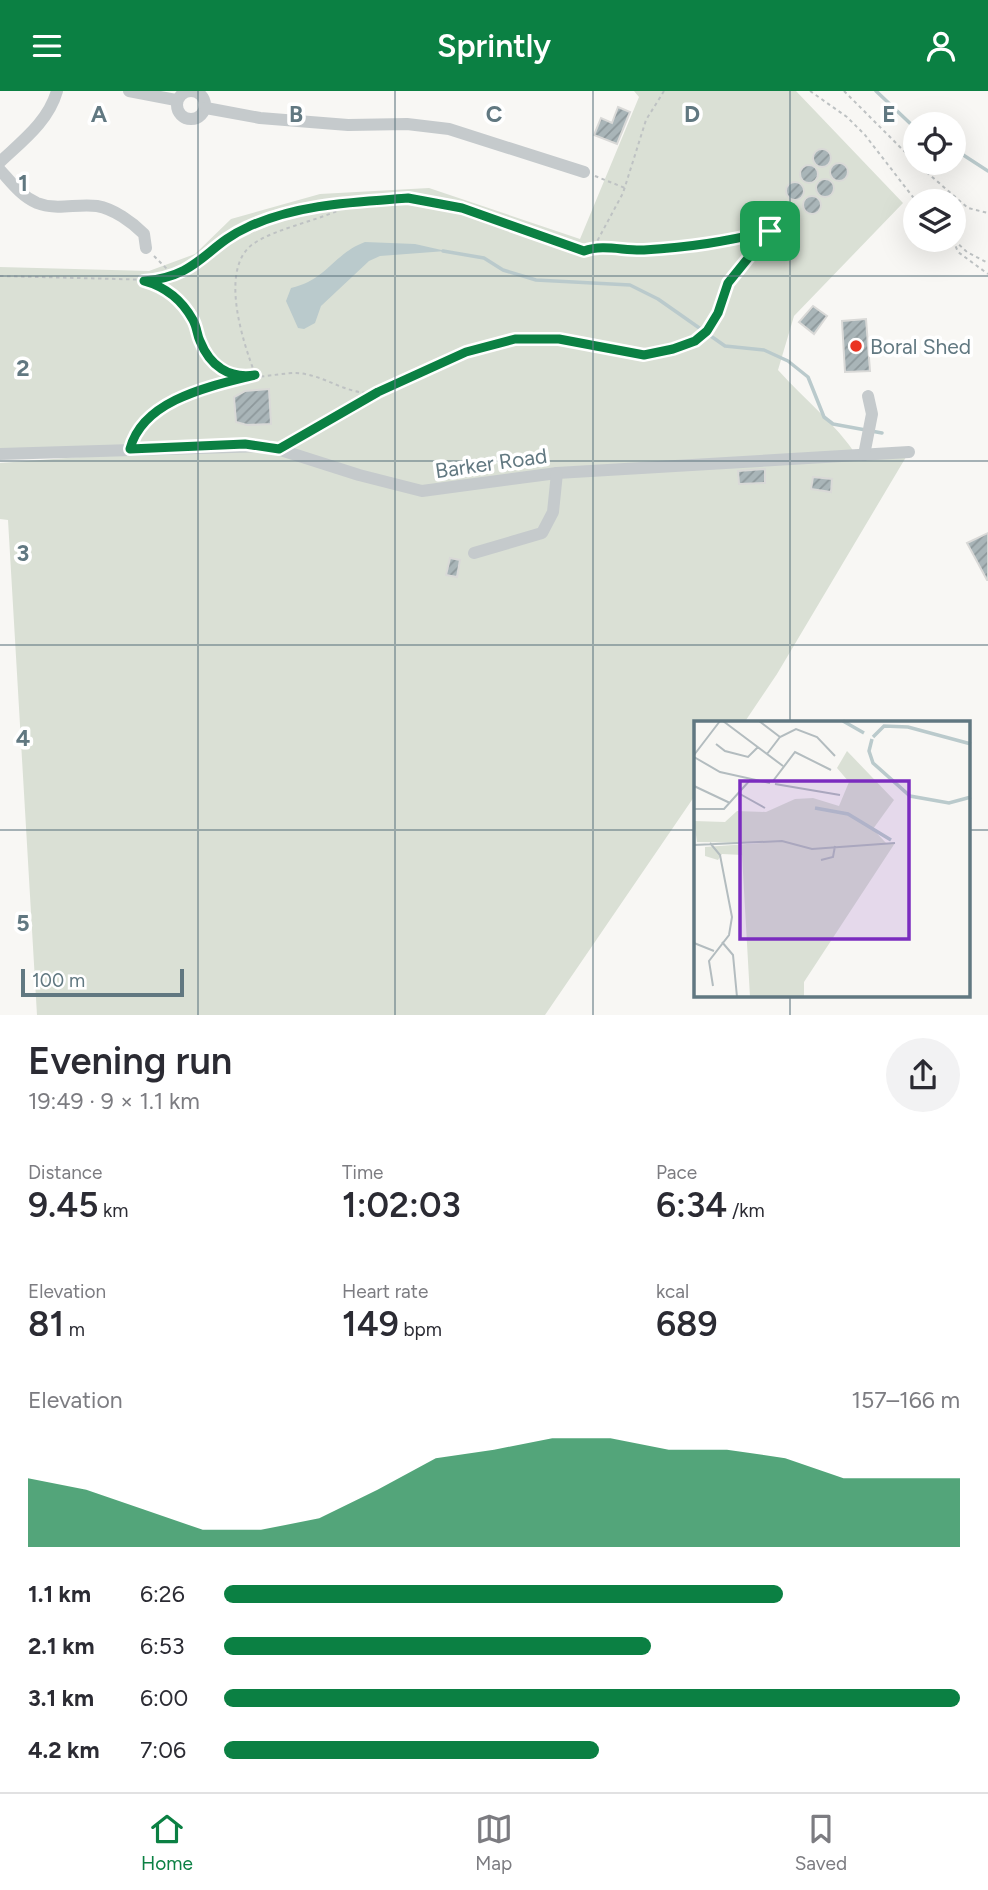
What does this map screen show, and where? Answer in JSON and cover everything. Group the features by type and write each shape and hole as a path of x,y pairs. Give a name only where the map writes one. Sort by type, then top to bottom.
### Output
{"street":[{"path":"0,162 36,128 53,103 57,91"},
{"path":"129,91 176,100"},
{"path":"195,91 205,98 206,108 197,118 186,120 178,113 176,100 184,92 195,91"},
{"path":"206,108 260,118 348,125 407,124 449,129 584,171"},
{"path":"0,170 24,196 38,204 57,207 98,206 115,213 144,234 146,248"},
{"path":"864,455 871,419 868,396"},
{"name":"Barker Road","path":"0,454 245,444 279,449 359,475 422,491 557,473 909,452"},
{"path":"474,553 542,533 553,512 557,473"}],"path":[{"path":"594,247 625,188 646,120 664,91"},
{"path":"810,91 847,117 865,135 907,189"},
{"path":"844,91 903,149"},
{"path":"584,171 625,188"},
{"path":"931,175 968,208 988,213"},
{"path":"0,276 144,281 187,271 248,227 308,209 408,198 433,201 504,221 584,251 594,247 635,250 713,245 770,231"},
{"path":"255,375 238,317 235,295 239,264 255,242 337,211 346,204"},
{"path":"279,449 378,392 466,352 515,339 559,339 644,355 673,349 698,338 707,331 718,313 728,283 783,215"},
{"path":"146,248 173,275"},
{"path":"958,252 988,274"},
{"path":"966,252 988,263"},
{"path":"144,281 158,285 178,300 194,321 200,342 216,365 227,374 300,373 322,377 354,392 378,392"},
{"path":"130,449 133,438 148,418 179,399 255,375"}],"shaded area":[{"path":"634,91 796,91 903,203 794,316 778,370 829,422 857,456 909,452 777,674 745,721 694,721 694,797 545,1015 37,1015 8,520 0,519 0,463 201,448 0,449 0,267 149,271 195,254 231,219 320,194 429,188 580,239 639,97"},
{"path":"365,242 415,244 446,251 380,256 369,261 321,306 315,323 304,329 298,328 286,301 291,288 313,279 345,253"}],"building":[{"path":"618,107 630,112 617,144 594,135 601,118 612,123"},
{"path":"818,149 826,149 831,158 829,165 818,167 813,162 813,154"},
{"path":"835,163 843,163 848,172 846,179 835,181 830,176 830,168"},
{"path":"805,165 813,165 818,174 816,181 805,183 800,178 800,170"},
{"path":"821,179 829,179 834,188 832,195 821,197 816,192 816,184"},
{"path":"791,182 799,182 804,191 802,198 791,200 786,195 786,187"},
{"path":"808,196 816,196 821,205 819,212 808,214 803,209 803,201"},
{"path":"813,306 827,316 814,334 799,322"},
{"name":"Boral Shed","path":"866,319 870,371 845,372 842,321"},
{"path":"269,389 271,424 247,425 236,422 234,397 245,391"},
{"path":"765,469 765,483 739,484 738,471"},
{"path":"813,477 832,479 831,492 811,489"},
{"path":"988,533 988,580 987,580 967,543"},
{"path":"450,558 460,560 457,577 446,575"}],"waterway":[{"path":"876,91 903,117"},
{"path":"966,157 988,171"},
{"path":"443,251 484,258 503,270 536,280 630,285 658,299 725,346 764,350 788,361 808,377 824,417 833,424 882,433"}],"place":[{"name":"Boral Shed","path":"856,346"}],"route":[{"path":"408,198 462,208 584,251 594,247 635,250 713,245 770,231 728,283 718,313 707,331 695,341 673,349 644,355 559,339 515,339 466,352 392,388 378,392 279,449 245,444 130,449 133,438 148,418 179,399 255,375 244,377 227,374 216,365 200,342 194,321 172,293 144,281 187,271 248,227 308,209 408,198"}]}
